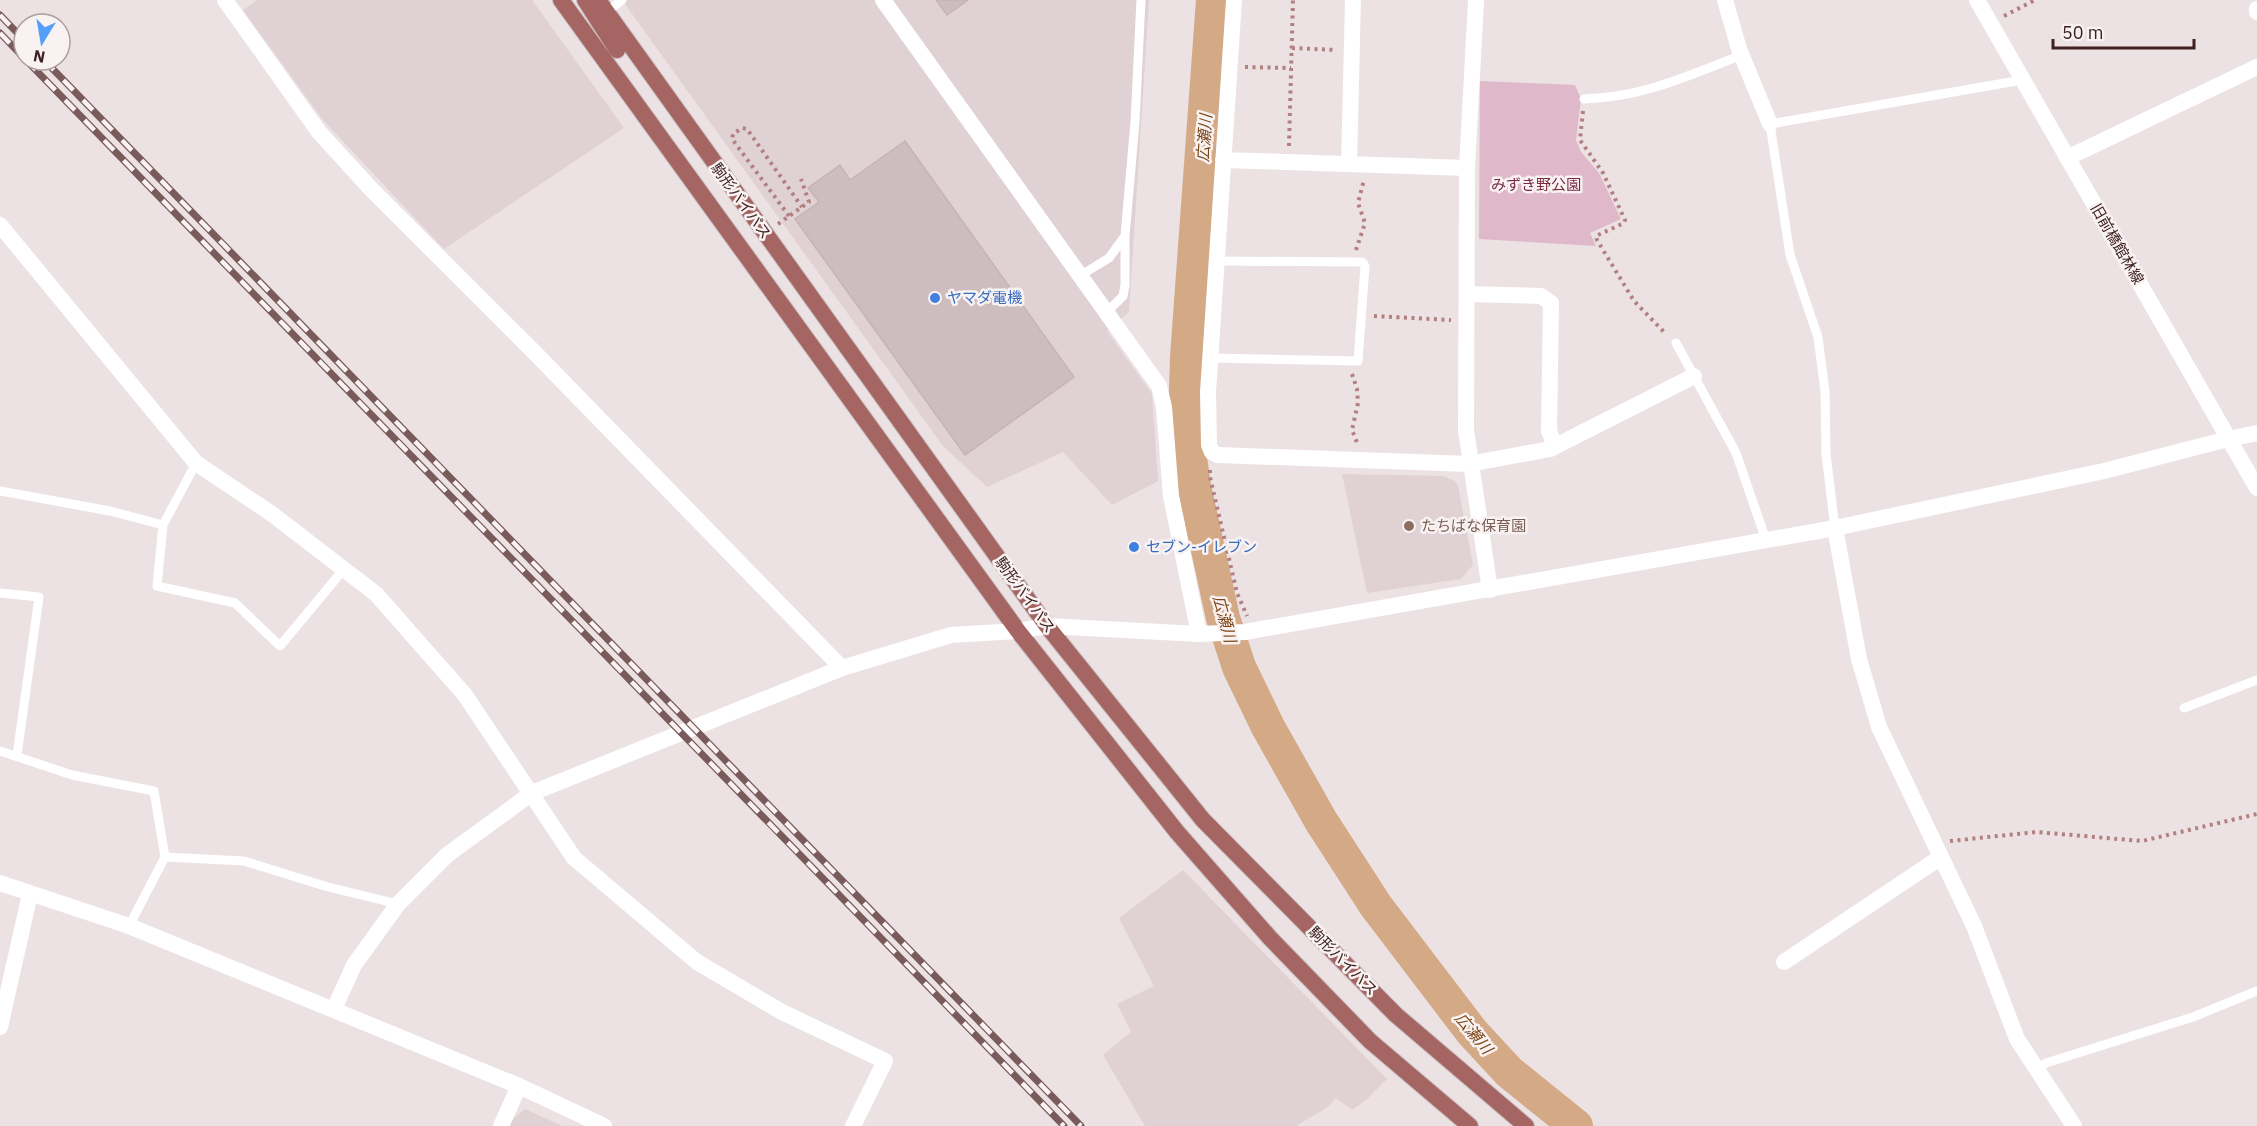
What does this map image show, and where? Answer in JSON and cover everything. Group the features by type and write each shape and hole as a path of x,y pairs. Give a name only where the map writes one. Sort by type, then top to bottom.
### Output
{"main road":[{"name":"駒形バイパス","path":"561,0 1018,631 1177,832 1270,938 1370,1041 1470,1126"},
{"path":"585,0 617,50"},
{"name":"駒形バイパス","path":"602,6 1047,626 1203,820 1396,1015 1526,1126"}],"street":[{"path":"225,0 319,132 363,181 537,355 842,668"},
{"path":"883,0 1159,386 1164,407 1167,472 1206,633"},
{"path":"1234,0 1211,358 1208,423 1209,445 1212,452 1218,455 1469,464 1555,446 1694,376"},
{"path":"1349,164 1353,0"},
{"path":"1476,0 1467,168 1466,430 1469,464 1490,591"},
{"path":"1725,0 1742,55 1770,124"},
{"name":"旧前橋館林線","path":"1977,0 2257,488"},
{"path":"2067,158 2257,68"},
{"path":"1223,160 1467,168"},
{"path":"0,225 196,463 272,514 376,594 465,695 574,858 697,962 782,1012 885,1061 853,1126"},
{"path":"1467,294 1541,296 1551,303 1549,431 1555,446"},
{"path":"334,1009 354,965 398,904 447,855 532,793 842,668 951,634 1018,631 1047,626 1206,633 1248,632 1490,591 1835,528 2104,471 2257,433"},
{"path":"1835,528 1859,659 1875,716 1974,926 2017,1039 2074,1126"},
{"path":"1784,962 1937,850"},
{"path":"0,883 129,926 519,1086 604,1126"},
{"path":"0,1027 30,894"},
{"path":"501,1126 519,1086"}],"lane":[{"path":"602,6 622,0"},
{"path":"1107,312 1123,296 1125,236 1136,122 1141,0"},
{"path":"1584,99 1617,98 1643,93 1678,82 1742,55"},
{"path":"1835,528 1826,454 1825,391 1818,337 1790,255 1770,124 2022,80"},
{"path":"1081,275 1109,258 1125,236"},
{"path":"1211,358 1358,361 1362,316 1365,266 1362,262 1217,261"},
{"path":"1676,343 1736,453 1766,540"},
{"path":"196,463 163,525 157,586 235,603 280,646 344,569"},
{"path":"0,490 110,511 163,525"},
{"path":"0,592 39,597 17,755"},
{"path":"2184,708 2257,680"},
{"path":"0,751 72,776 154,791 165,857 129,926"},
{"path":"165,857 244,861 328,887 398,904"},
{"path":"2037,1070 2046,1063 2193,1017 2257,991"}],"path":[{"path":"1288,161 1293,0"},
{"path":"1990,23 2036,0"},
{"path":"1292,48 1352,50"},
{"path":"1229,67 1291,68"},
{"path":"1584,99 1580,140 1604,173 1625,220 1624,223 1596,236 1597,240 1622,282 1650,319 1676,343"},
{"path":"789,216 732,139 733,135 742,128 747,129 802,207"},
{"path":"777,225 809,202 801,179"},
{"path":"1362,316 1466,321"},
{"path":"1212,452 1210,477 1237,593 1244,605 1248,632"},
{"path":"1937,850 2036,832 2142,841 2257,814"}],"shaded area":[{"path":"257,0 532,0 624,128 444,249 323,120 243,10"},
{"path":"622,0 1149,0 1129,312 1107,331 1152,394 1158,481 1112,505 1063,452 987,487 943,446"},
{"name":"たちばな保育園","path":"1342,474 1443,476 1455,481 1458,486 1473,565 1461,579 1367,593"},
{"path":"1183,870 1387,1079 1366,1100 1352,1110 1336,1098 1328,1107 1296,1126 1145,1126 1103,1055 1131,1032 1117,1004 1154,986 1119,918"},
{"path":"525,1109 562,1126 509,1126 512,1120"}],"green space":[{"name":"みずき野公園","path":"1480,81 1575,85 1581,99 1576,140 1581,152 1599,173 1621,219 1590,233 1596,246 1479,239"}],"building":[{"path":"936,0 968,0 947,15"},
{"name":"ヤマダ電機","path":"905,141 1074,377 965,455 795,219 819,202 808,188 840,165 850,180"}],"waterway":[{"name":"広瀬川","path":"1213,0 1187,357 1185,422 1194,486 1223,618 1239,667 1268,727 1321,821 1376,906 1472,1032 1509,1072 1576,1126"}],"railway":[{"path":"0,15 12,28"},
{"path":"0,33 12,46"},
{"path":"38,72 1064,1126"},
{"path":"56,72 1081,1126"}],"place":[{"name":"ヤマダ電機","path":"935,298"},
{"name":"たちばな保育園","path":"1409,526"},
{"name":"セブン-イレブン","path":"1134,547"}]}
